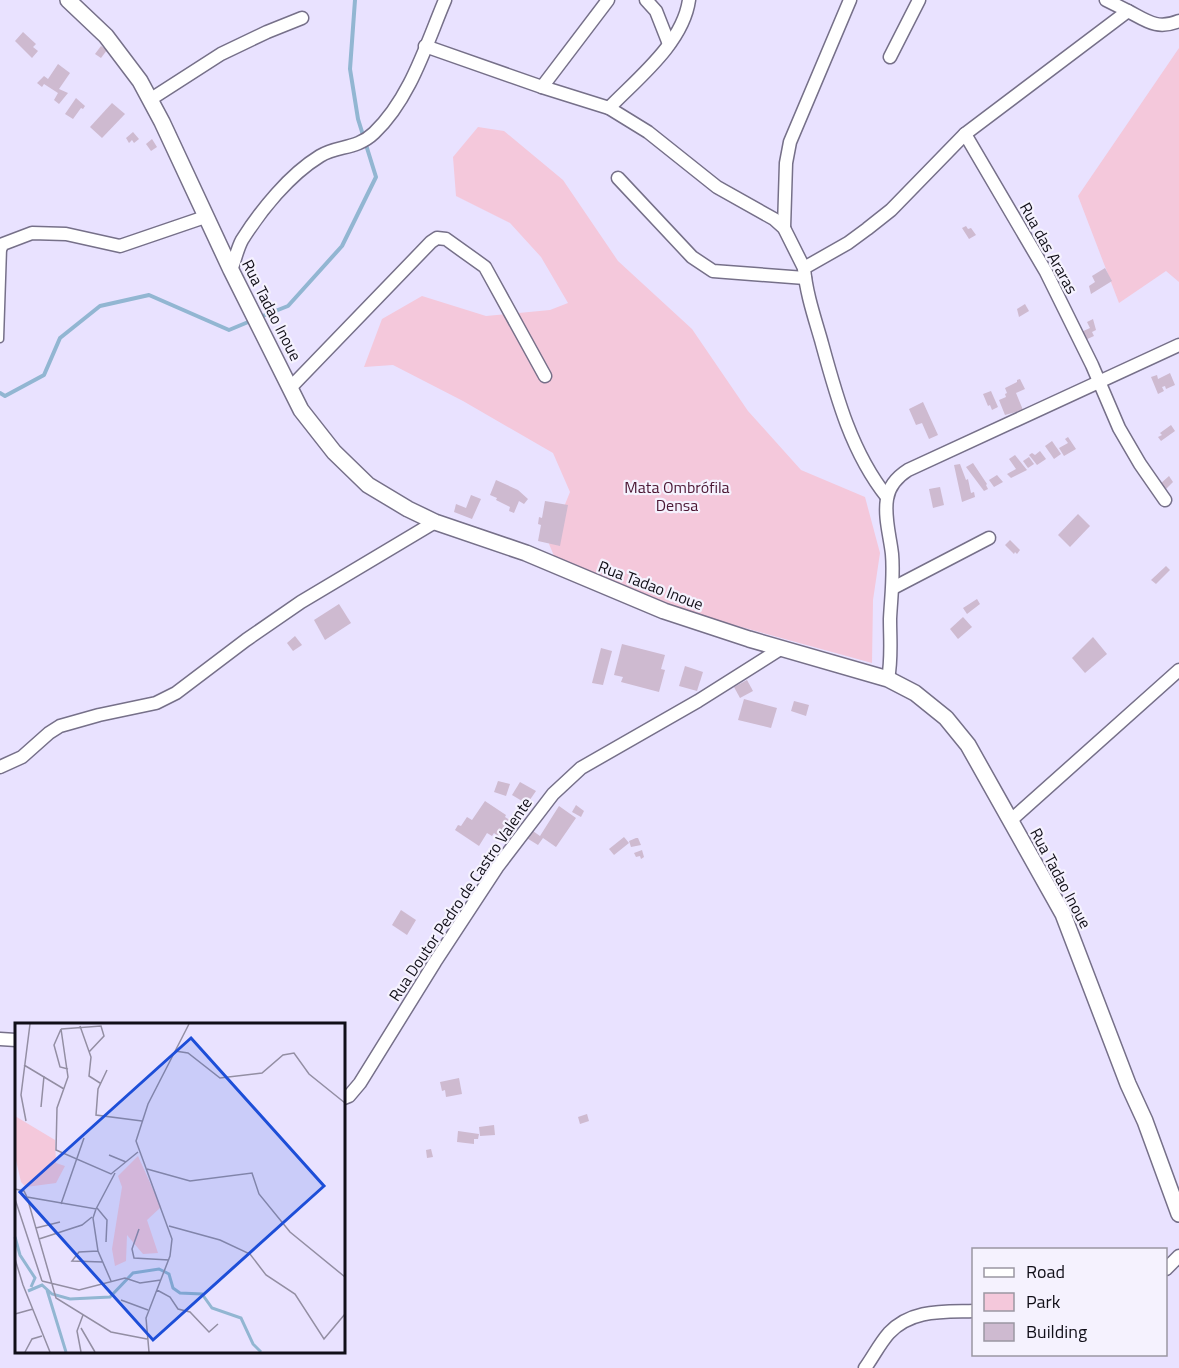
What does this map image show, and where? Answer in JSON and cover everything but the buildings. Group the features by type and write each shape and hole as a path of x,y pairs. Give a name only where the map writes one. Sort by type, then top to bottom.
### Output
{"street":[{"name":"Rua Tadao Inoue","path":"68,0 106,36 151,99 231,270 301,410 315,431 368,485 435,522 526,553 664,610 888,679 915,693 946,718 968,745 1063,914 1128,1084 1146,1121 1179,1214"},
{"path":"231,270 241,242 266,208 300,170 322,155 358,145 369,138 385,121 398,102 445,0"},
{"path":"542,87 608,0"},
{"path":"646,0 656,11 669,44"},
{"path":"609,108 669,44 681,25 690,0"},
{"path":"784,228 786,163 790,142 850,0"},
{"path":"890,57 919,0"},
{"path":"1106,0 1152,24 1159,26 1179,21"},
{"path":"618,178 692,257 713,271 805,273 849,243 891,210 965,134 1128,11"},
{"path":"151,99 221,54 302,18"},
{"path":"425,46 609,108 648,132 717,187 774,219 784,228 805,273 828,366 848,427 873,480 887,497"},
{"name":"Rua das Araras","path":"965,134 1046,272 1119,428 1165,500"},
{"path":"2,247 32,233 66,234 120,246 206,217"},
{"path":"291,387 437,238 446,239 485,267 545,376"},
{"path":"888,679 891,664 890,618 893,588 892,554 886,511 887,497 894,482 908,470 1048,406 1098,380 1179,345"},
{"path":"0,767 22,757 60,726 156,703 176,693 301,602 435,522"},
{"path":"893,588 989,538"},
{"name":"Rua Doutor Pedro de Castro Valente","path":"345,1098 360,1083 453,934 525,828 553,794 581,768 782,648"},
{"path":"1010,821 1179,670"},
{"path":"0,1039 15,1040"},
{"path":"1167,1268 1179,1256"},
{"path":"865,1368 889,1334 908,1319 935,1312 972,1311"}],"lane":[{"path":"0,339 2,247"}],"green space":[{"path":"1179,48 1179,282 1166,271 1119,303 1078,196"},
{"name":"Mata Ombrófila Densa","path":"478,127 504,131 563,180 618,261 692,329 748,411 801,470 865,497 880,553 873,600 872,663 629,596 606,578 557,563 549,544 570,492 553,453 463,401 393,365 364,367 382,319 422,296 486,316 550,310 568,303 541,257 510,223 456,196 453,157"}],"waterway":[{"path":"260,317 288,306 342,246 376,177 358,119 350,69 355,0"},
{"path":"0,393 5,396 44,375 60,338 100,306 149,295 229,330 253,320"}]}
